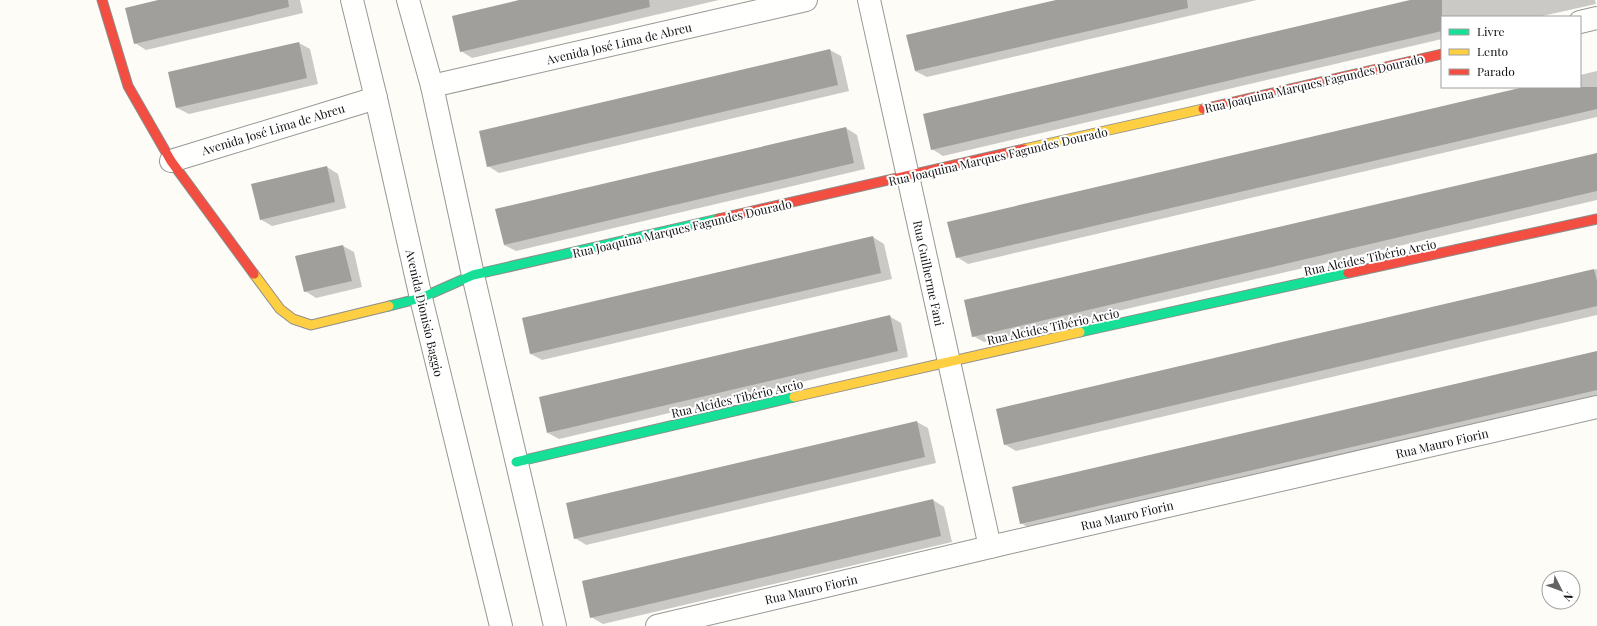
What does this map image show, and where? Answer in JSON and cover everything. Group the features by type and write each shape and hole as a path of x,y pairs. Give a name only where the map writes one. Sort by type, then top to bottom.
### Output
{"street":[{"name":"Rua Joaquina Marques Fagundes Dourado","path":"102,0 128,86 171,161 280,309 293,319 311,325 421,298 473,275 1441,54"},
{"name":"Avenida Dionisio Baggio","path":"352,0 376,98 421,298 501,626"},
{"path":"408,0 432,86 473,275 555,626"},
{"name":"Avenida José Lima de Abreu","path":"432,86 806,0"},
{"name":"Rua Guilherme Fani","path":"869,0 990,546"},
{"path":"1581,22 1597,18"},
{"name":"Avenida José Lima de Abreu","path":"171,161 376,98"},
{"name":"Rua Alcides Tibério Arcio","path":"516,462 948,361 1597,219"},
{"name":"Rua Mauro Fiorin","path":"657,626 990,546 1597,407"}],"building":[{"path":"158,0 288,0 289,7 134,44 125,8"},
{"path":"519,0 649,0 650,7 460,52 452,16"},
{"path":"1056,0 1187,0 1188,8 915,71 906,35"},
{"path":"1410,0 1442,0 1441,31 931,150 923,114"},
{"path":"299,42 307,78 176,108 168,72"},
{"path":"830,49 838,85 487,167 479,131"},
{"path":"1597,87 1597,109 956,258 947,222 1520,88"},
{"path":"846,127 854,163 504,245 495,209"},
{"path":"1597,153 1597,191 972,337 964,300"},
{"path":"327,166 335,202 260,220 251,184"},
{"path":"873,236 881,273 530,354 522,318"},
{"path":"343,245 352,281 304,292 295,256"},
{"path":"1594,269 1597,281 1597,306 1004,445 996,409"},
{"path":"890,315 898,351 547,433 539,397"},
{"path":"1597,351 1597,390 1020,524 1012,487"},
{"path":"917,421 925,457 574,539 566,503"},
{"path":"933,499 941,536 590,618 582,581"}],"traffic: fast":[{"path":"389,306 421,298 473,275 718,219"},
{"path":"1080,332 1348,273"},
{"path":"516,462 794,397"}],"traffic: slow":[{"path":"1024,149 1203,109"},
{"path":"254,274 280,309 293,319 311,325 389,306"},
{"path":"794,397 1080,332"}],"traffic: jam":[{"path":"102,0 128,86 171,161 254,274"},
{"path":"1203,109 1441,54"},
{"path":"718,219 1024,149"},
{"path":"1348,273 1597,219"}]}
